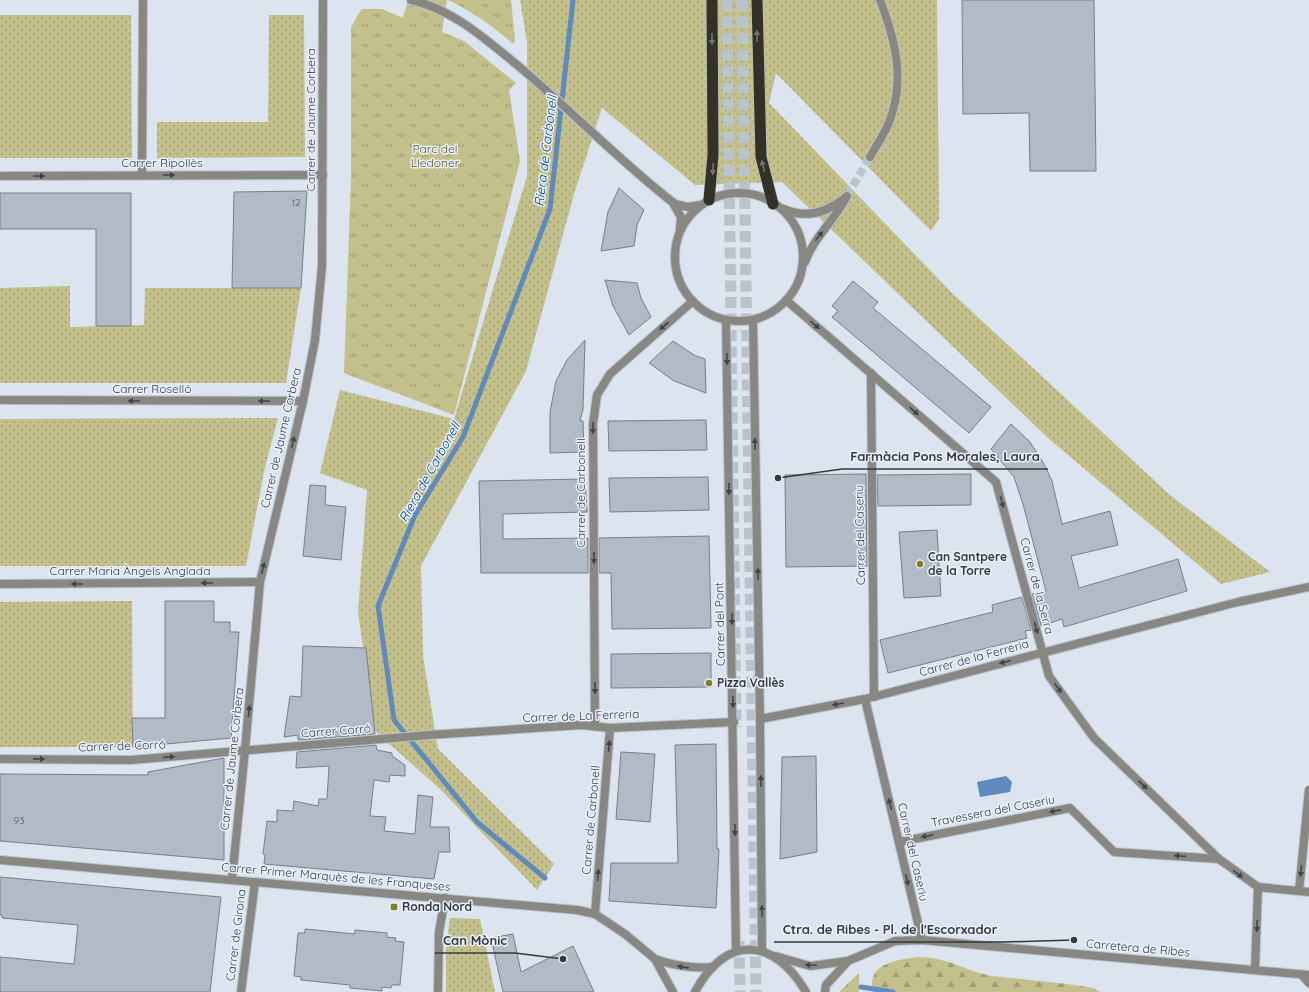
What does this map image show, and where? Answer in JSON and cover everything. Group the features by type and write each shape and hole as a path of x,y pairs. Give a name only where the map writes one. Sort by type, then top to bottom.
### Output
{"highway":[{"path":"706,202 713,155 712,0"},
{"path":"756,0 761,157 777,206"}],"street":[{"path":"142,175 143,0"},
{"name":"Carrer de Jaume Corbera","path":"232,880 260,582 303,401 315,340 322,266 323,0"},
{"path":"411,0 423,2 467,25 542,86 675,206 681,217 675,257 678,276 686,293 693,301 711,315 726,320 753,320 769,314 786,300 795,289 811,247 841,208 847,196 827,209 812,214 797,214 777,206 761,197 745,193 729,193 694,207 680,207 669,200"},
{"path":"870,157 882,138 894,110 899,77 895,41 880,0"},
{"name":"Carrer Ripollès","path":"0,176 323,175"},
{"path":"678,238 686,220 706,202"},
{"path":"777,206 791,220 799,234 802,250 802,270"},
{"name":"Carrer de la Serra","path":"786,300 996,482 1049,676 1094,738 1219,858 1258,888"},
{"name":"Carrer de Carbonell","path":"595,726 593,424 597,395 610,374 693,301"},
{"name":"Carrer del Pont","path":"726,320 734,722 736,951"},
{"path":"753,320 760,719 762,950"},
{"name":"Carrer del Caseriu","path":"871,373 874,697"},
{"name":"Carrer Roselló","path":"0,400 303,401"},
{"name":"Carrer Maria Àngels Anglada","path":"0,584 260,582"},
{"name":"Carrer de la Ferreria","path":"760,719 864,700 1241,601 1309,587"},
{"name":"Carrer del Caseriu","path":"864,700 922,940"},
{"name":"Carrer de La Ferreria","path":"429,735 581,725 610,728 734,722"},
{"name":"Carrer de Carbonell","path":"595,914 610,728"},
{"name":"Carrer Corró","path":"245,750 429,735"},
{"name":"Carrer de Corró","path":"0,759 131,760 245,750"},
{"path":"1299,891 1309,790"},
{"name":"Travessera del Caseriu","path":"899,842 1070,808 1114,852 1219,858"},
{"name":"Carrer Primer Marquès de les Franqueses","path":"0,860 577,910 595,914 625,934 655,959 674,992"},
{"name":"Carrer de Girona","path":"241,992 255,882"},
{"path":"1255,970 1258,888 1309,892"},
{"path":"438,992 439,932 445,898"},
{"name":"Carretera de Ribes","path":"776,956 810,966 848,961 895,941 922,940 1305,975"},
{"path":"695,992 713,967 736,951 762,950 776,956 798,977 806,992"},
{"name":"Carrer Primer Marquès de les Franqueses","path":"655,959 676,966 695,969 713,967"},
{"name":"Carretera de Ribes","path":"824,992 826,985 848,961"},
{"path":"1305,975 1309,983"}],"green space":[{"name":"Parc del Lledoner","path":"408,0 447,0 442,32 464,41 516,83 509,90 520,161 454,415 344,373 351,178 351,28 362,9 382,9 403,18"},
{"path":"448,0 511,0 515,41 513,44 498,31 466,9"},
{"path":"520,0 937,0 939,219 931,231 776,73 769,103 953,294 1170,495 1270,572 1221,584 1049,439 782,182 695,185 602,108 574,194 526,371 421,566 423,656 438,749 554,864 537,890 440,789 375,731 358,612 367,490 320,473 340,390 454,419 527,176 527,42"},
{"path":"0,15 131,15 132,158 0,158"},
{"path":"269,15 304,15 305,157 157,158 157,122 268,122"},
{"path":"70,286 70,327 144,325 145,288 301,288 286,383 0,383 0,288"},
{"path":"278,418 265,467 246,566 0,566 0,419"},
{"path":"132,601 133,747 0,747 0,602"},
{"path":"450,918 480,919 495,992 446,992 446,947"},
{"path":"918,957 938,959 992,976 1094,988 1100,992 873,992 872,982 874,975 879,969 893,962"},
{"path":"859,973 859,992 840,992 840,991"}],"water":[{"path":"1006,776 1012,782 1010,792 980,797 977,782"}],"building":[{"path":"962,0 1094,0 1096,171 1030,171 1029,113 963,114"},
{"path":"619,188 644,210 637,225 634,246 601,251 608,212"},
{"path":"307,191 301,288 232,288 234,192"},
{"path":"0,193 131,193 131,326 96,326 96,229 0,229"},
{"path":"605,280 637,283 641,298 651,317 629,335 613,306"},
{"path":"853,281 878,302 873,308 991,407 969,433 832,317 838,311 832,306"},
{"path":"585,340 583,409 580,421 583,421 584,452 550,453 550,412 556,381 567,360"},
{"path":"673,341 694,355 705,359 706,393 674,381 649,363"},
{"path":"706,420 707,450 609,451 608,421"},
{"path":"1011,424 1030,442 1044,464 1052,481 1062,524 1110,511 1118,545 1071,556 1079,588 1178,559 1187,591 1064,627 1062,619 1041,626 1032,594 1046,591 1023,504 1014,477 991,449"},
{"path":"866,474 867,566 786,567 785,475"},
{"path":"971,474 971,505 878,506 877,475"},
{"path":"708,477 709,510 610,512 609,478"},
{"path":"585,479 587,512 503,514 503,539 588,538 588,573 481,573 479,481"},
{"path":"310,485 326,486 325,505 346,507 341,560 303,556"},
{"name":"Can Santpere de la Torre","path":"937,530 941,596 904,598 899,532"},
{"path":"709,536 711,628 612,629 611,573 599,573 599,538"},
{"path":"1022,597 1031,630 1025,631 1027,638 888,673 880,640 993,612 992,605"},
{"path":"165,601 214,601 214,622 230,622 230,632 239,632 231,738 133,747 132,718 165,718"},
{"path":"303,646 366,648 375,734 298,740 298,735 284,737 290,696 301,697"},
{"path":"711,653 711,687 611,688 611,654"},
{"path":"716,744 717,849 719,849 716,908 609,901 611,863 678,863 675,745"},
{"path":"376,745 377,750 392,753 392,756 405,765 405,776 390,775 389,782 374,780 370,816 386,817 384,831 415,834 418,795 433,797 430,827 449,827 450,852 439,852 434,879 264,864 265,855 263,854 267,821 277,822 277,810 293,811 294,801 318,806 319,799 327,799 329,766 296,768 297,752"},
{"path":"621,752 655,754 650,822 616,819"},
{"path":"816,756 817,852 780,859 782,757"},
{"path":"224,758 224,860 0,841 0,774 148,775 148,772"},
{"path":"0,877 221,897 210,992 0,992 0,957 74,964 78,925 2,918 2,915 0,915"},
{"path":"305,929 355,934 355,930 387,933 387,937 396,938 395,941 404,942 400,985 392,985 391,988 382,987 382,991 350,988 350,985 301,980 301,977 294,976 298,933 305,933"},
{"path":"513,934 521,972 573,946 594,992 503,992 491,938"}],"waterway":[{"name":"Riera de Carbonell","path":"545,878 477,822 394,720 378,606 415,515 463,437 550,209 573,0"},
{"name":"Riera de Carbonell","path":"861,987 893,992"}],"tunnel":[{"path":"727,0 736,727"},
{"path":"742,0 756,992"},
{"path":"847,196 870,157"},
{"path":"739,941 740,992"}],"place":[{"name":"Farmàcia Pons Morales, Laura","path":"778,478"},
{"name":"Can Santpere de la Torre","path":"920,564"},
{"name":"Pizza Vallès","path":"709,683"},
{"name":"Ronda Nord","path":"394,907"},
{"name":"Ctra. de Ribes - Pl. de l'Escorxador","path":"1074,940"},
{"name":"Can Mònic","path":"563,959"}]}
